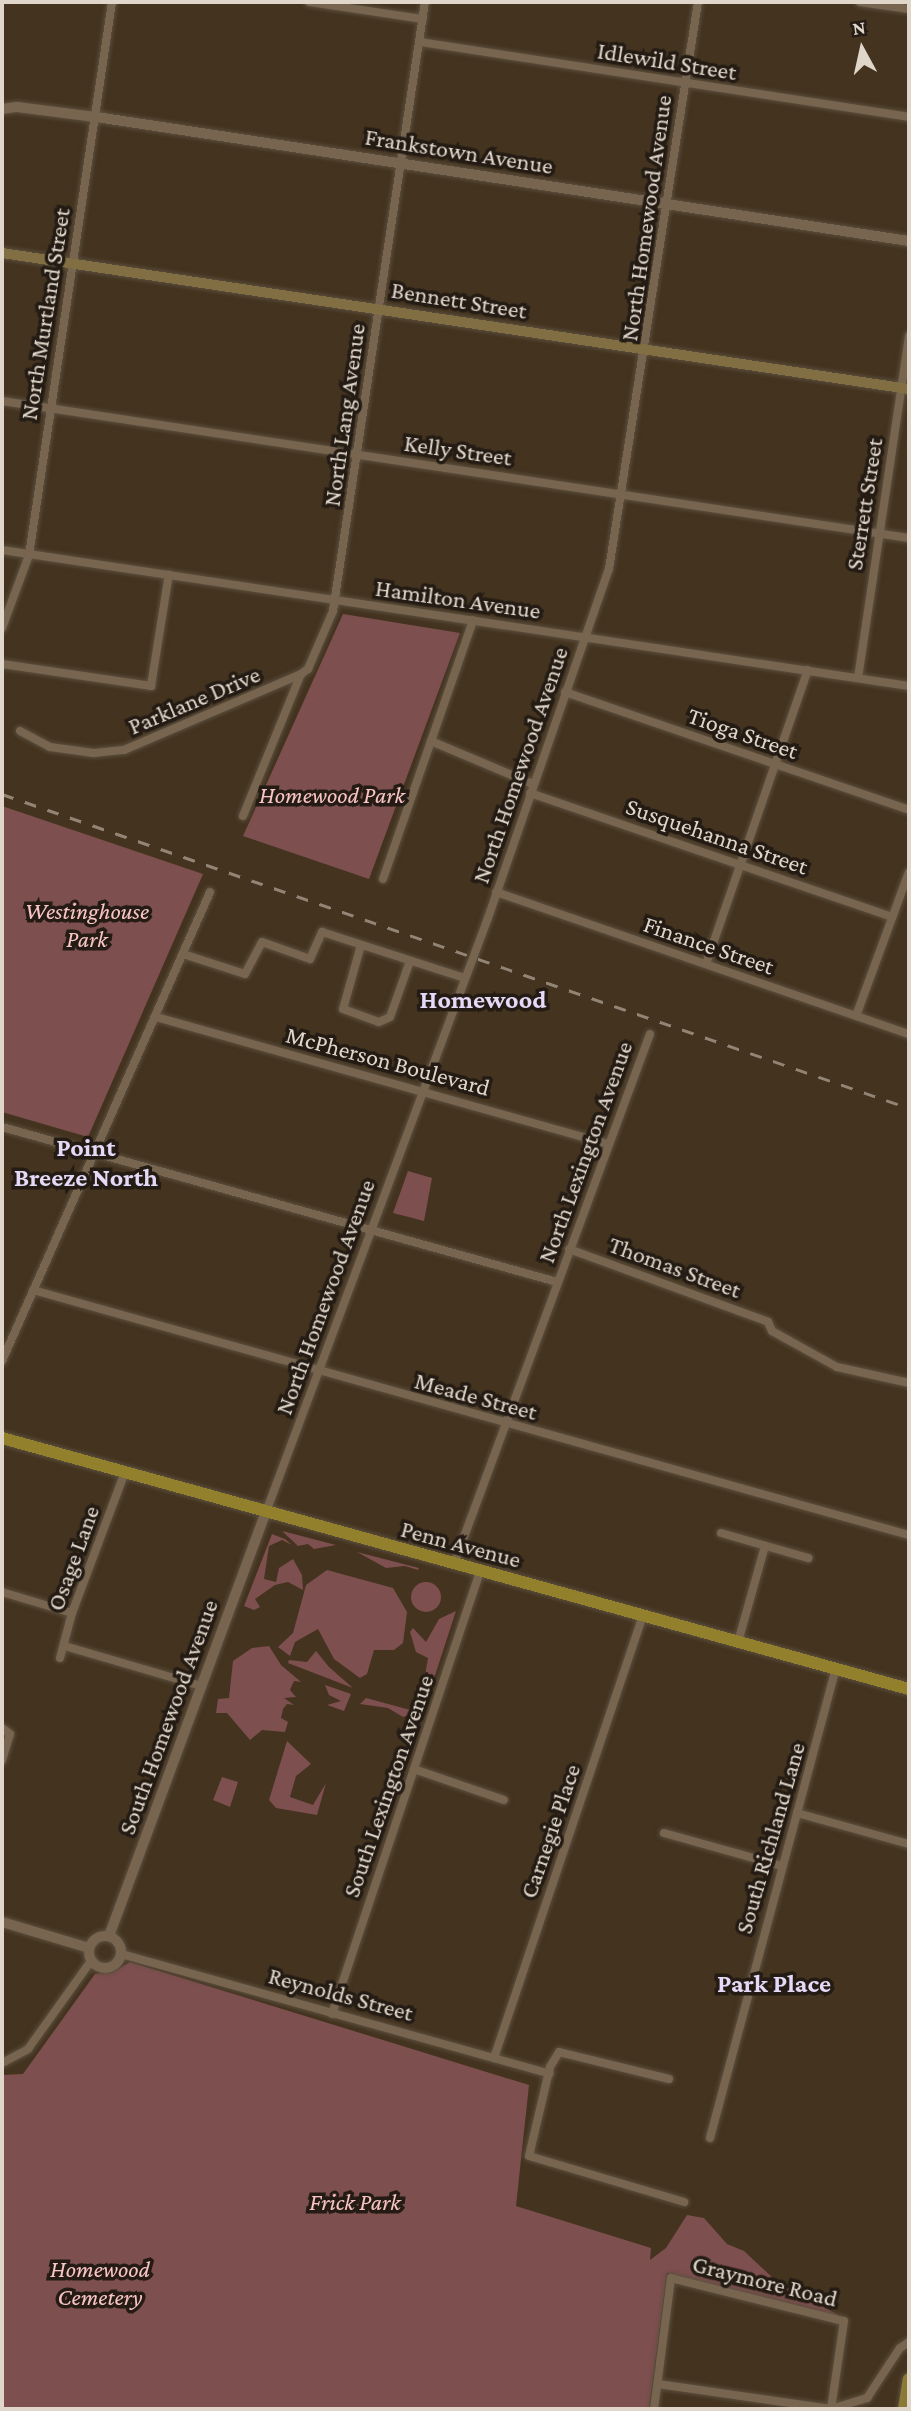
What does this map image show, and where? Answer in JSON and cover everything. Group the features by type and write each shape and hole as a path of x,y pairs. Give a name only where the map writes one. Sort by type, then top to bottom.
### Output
{"highway":[{"name":"Penn Avenue","path":"2,1438 909,1689"}],"main road":[{"name":"Bennett Street","path":"2,253 906,388"},
{"path":"904,2409 909,2379"}],"street":[{"name":"North Murtland Street","path":"2,628 29,555 111,2"},
{"path":"309,2 423,19"},
{"name":"North Lang Avenue","path":"243,816 301,674 308,669 336,600 425,2"},
{"name":"North Homewood Avenue","path":"266,1512 496,892 609,569 624,494 698,2"},
{"path":"860,2 909,9"},
{"name":"Idlewild Street","path":"420,42 909,117"},
{"name":"Frankstown Avenue","path":"2,110 17,107 94,117 909,241"},
{"name":"Sterrett Street","path":"858,678 879,533 906,388 909,336"},
{"name":"Kelly Street","path":"2,401 909,538"},
{"name":"Hamilton Avenue","path":"2,550 909,686"},
{"path":"2,664 151,686 169,574"},
{"path":"383,879 473,620"},
{"path":"706,964 808,670"},
{"name":"Parklane Drive","path":"20,731 50,747 94,753 124,750 301,674"},
{"name":"Tioga Street","path":"565,692 909,810"},
{"name":"Susquehanna Street","path":"431,741 532,789 892,917"},
{"path":"856,1016 909,872"},
{"path":"2,1361 211,892"},
{"name":"Finance Street","path":"496,892 909,1034"},
{"path":"183,954 244,974 249,972 262,942 310,960 322,932 464,978"},
{"path":"361,945 343,1009 379,1022 390,1017 410,961"},
{"name":"McPherson Boulevard","path":"156,1017 609,1144"},
{"name":"North Lexington Avenue","path":"454,1563 650,1034"},
{"path":"2,1128 557,1282"},
{"name":"Thomas Street","path":"569,1249 768,1322 772,1331 837,1367 909,1383"},
{"name":"Meade Street","path":"33,1290 318,1372 909,1535"},
{"name":"Osage Lane","path":"60,1657 72,1613 125,1472"},
{"name":"South Homewood Avenue","path":"109,1936 266,1512"},
{"path":"721,1533 808,1558"},
{"path":"738,1642 765,1546"},
{"name":"South Lexington Avenue","path":"332,2014 480,1571"},
{"path":"2,1592 72,1613"},
{"name":"Carnegie Place","path":"494,2058 643,1616"},
{"path":"68,1647 201,1686"},
{"name":"South Richland Lane","path":"710,2138 836,1669"},
{"path":"2,1728 10,1734 2,1761"},
{"path":"414,1769 504,1800"},
{"path":"797,1813 909,1844"},
{"path":"664,1833 782,1866"},
{"path":"2,1922 89,1948"},
{"path":"4,2062 28,2049 91,1961 89,1948 95,1939 109,1936 120,1945 121,1954 108,1968 91,1961"},
{"name":"Reynolds Street","path":"121,1954 550,2074"},
{"path":"669,2078 566,2050 554,2057 529,2156 684,2202"},
{"name":"Graymore Road","path":"659,2384 671,2277 844,2320 831,2409"},
{"path":"654,2409 659,2384 831,2409 867,2398 900,2348 909,2342"}],"green space":[{"name":"Homewood Park","path":"343,614 460,633 369,879 243,836"},
{"name":"Westinghouse Park","path":"2,806 203,874 88,1137 2,1112"},
{"path":"408,1171 432,1178 424,1221 393,1213"},
{"path":"282,1531 336,1545 314,1549 308,1544 298,1546"},
{"path":"272,1534 292,1545 282,1540 269,1546 264,1579 276,1582 279,1568 293,1559 302,1575 303,1590 288,1582 275,1585 255,1599 260,1607 254,1610 244,1606"},
{"path":"357,1552 419,1568 386,1568"},
{"path":"327,1570 393,1588 407,1612 403,1643 394,1650 374,1650 367,1674 360,1678 334,1659 318,1629 295,1642 290,1656 278,1647 293,1633 306,1585"},
{"path":"426,1582 432,1583 440,1591 440,1603 432,1611 426,1612 420,1611 412,1603 411,1597 412,1591 420,1583"},
{"path":"456,1611 426,1703 420,1705 428,1658 416,1652 410,1632 413,1628 426,1642 439,1619"},
{"path":"269,1646 281,1665 301,1682 294,1681 290,1690 296,1697 284,1698 294,1705 287,1704 283,1709 281,1718 288,1722 285,1732 262,1730 250,1740 227,1713 216,1713 218,1699 229,1698 233,1661 252,1648"},
{"path":"316,1651 329,1667 353,1688 288,1663 289,1660 307,1662"},
{"path":"325,1685 351,1694 344,1711 327,1705 341,1701 329,1695"},
{"path":"366,1698 415,1713 403,1717 388,1708 360,1704"},
{"path":"287,1741 311,1764 296,1776 290,1797 313,1805 326,1783 317,1815 276,1808 269,1800"},
{"path":"222,1777 238,1782 230,1807 213,1800"},
{"name":"Frick Park","path":"130,1962 529,2085 516,2206 651,2248 650,2260 666,2248 687,2215 704,2218 727,2244 744,2251 775,2280 845,2319 667,2273 649,2409 2,2409 2,2075 23,2074 95,1974 113,1972"}],"railway":[{"path":"2,794 909,1108"}],"district":[{"name":"Homewood","path":"483,1000"},
{"name":"Point Breeze North","path":"86,1163"},
{"name":"Park Place","path":"774,1984"}],"park label":[{"name":"Homewood Cemetery","path":"100,2283"}]}
